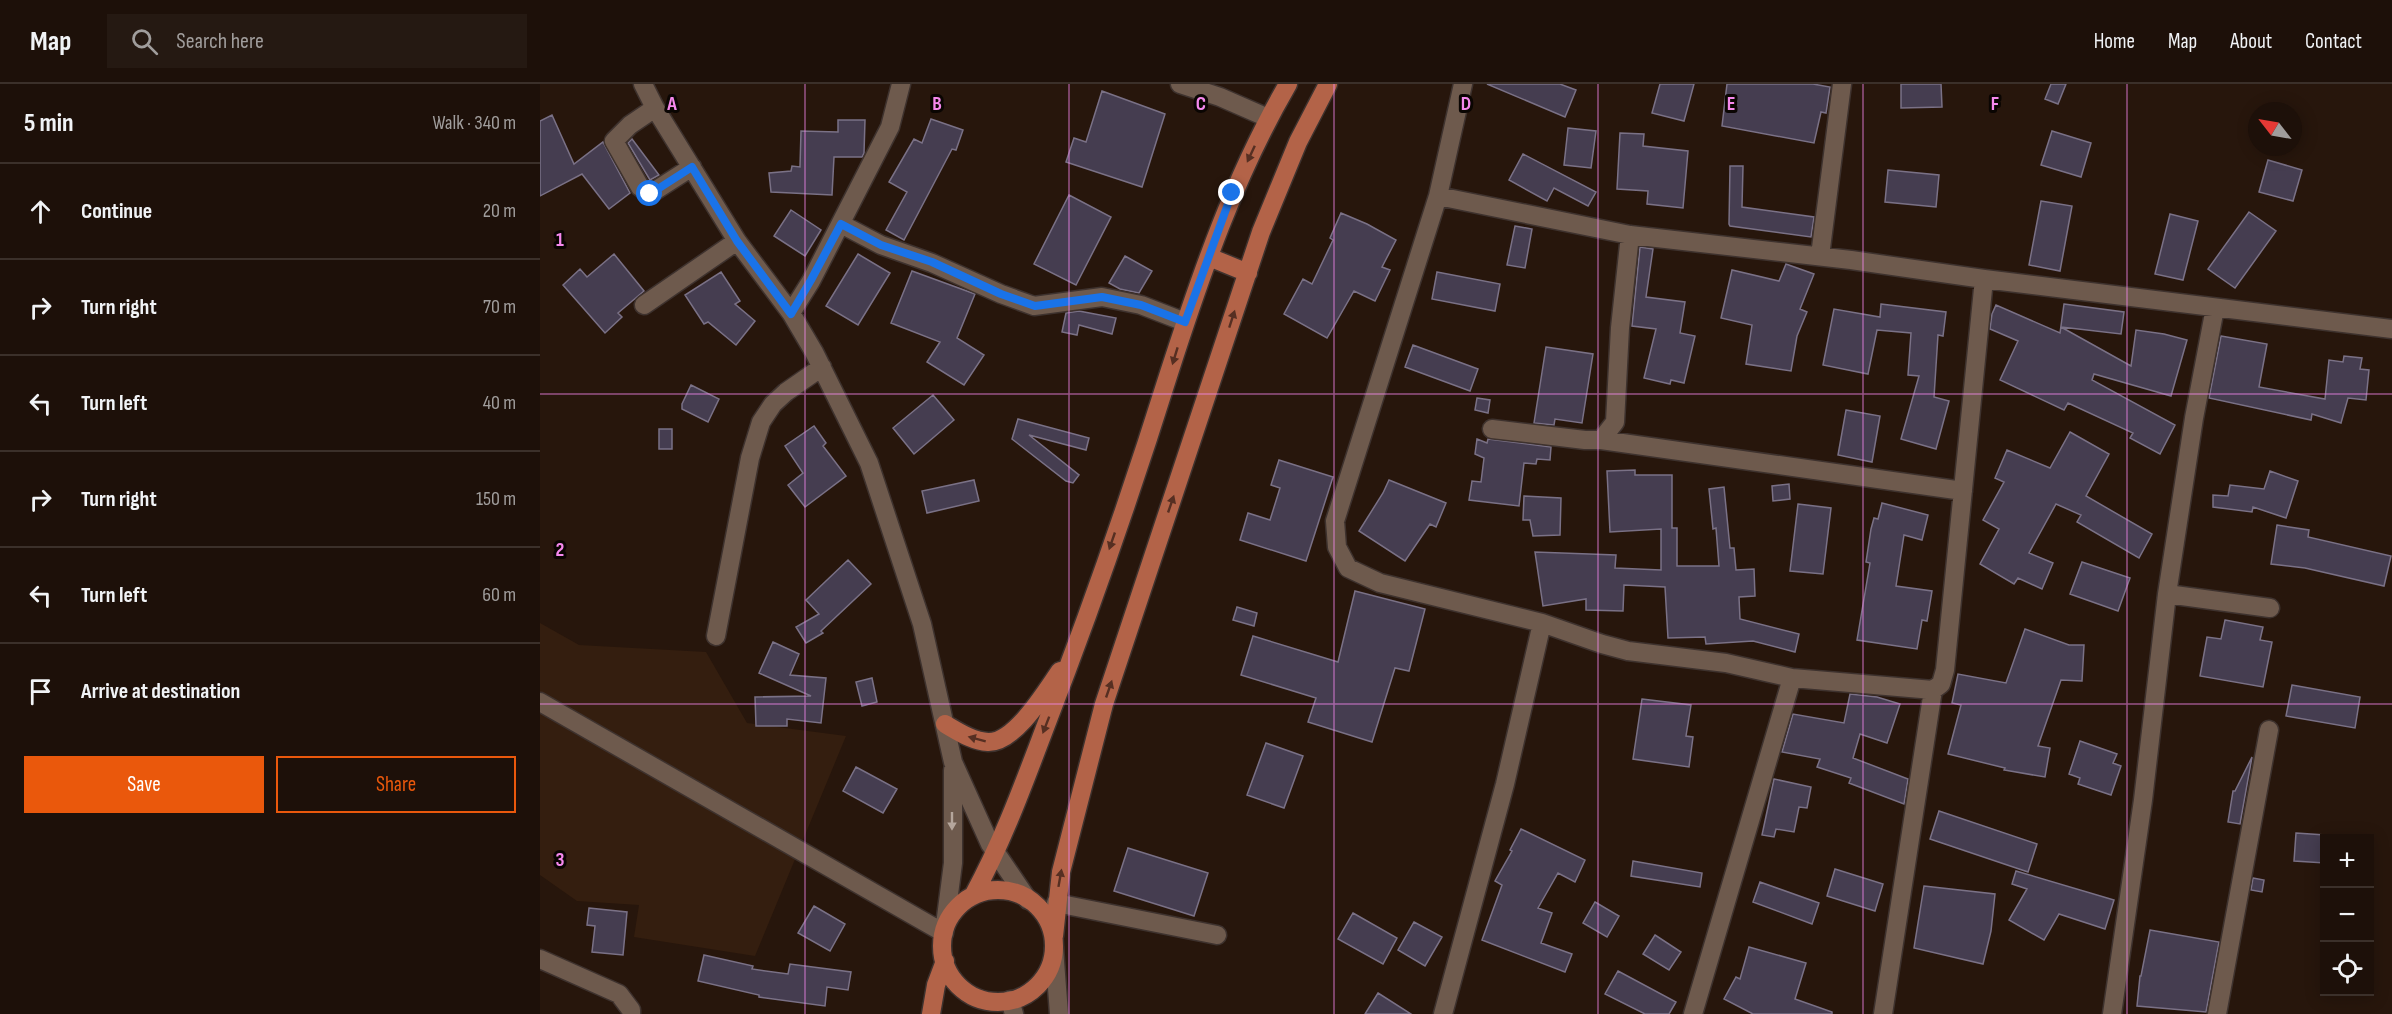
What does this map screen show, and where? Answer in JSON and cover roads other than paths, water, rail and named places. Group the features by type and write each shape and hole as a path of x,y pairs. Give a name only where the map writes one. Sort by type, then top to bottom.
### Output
{"main road":[{"path":"973,896 996,854 1076,650 1185,322 1232,193 1287,84"},
{"path":"1054,942 1049,920 1039,907 1013,891 1000,889 973,896 957,908 944,933 942,945 945,961 953,979 961,988 1005,1007 1037,986 1046,975 1052,962 1054,942 1056,903 1075,808 1104,704 1261,232 1298,142 1328,84"},
{"path":"1209,257 1248,273"},
{"path":"945,724 971,739 990,742 1007,736 1041,698 1076,650"},
{"path":"931,1014 936,985 945,961"}],"street":[{"path":"540,702 944,933 953,863 953,762 922,624 869,463 822,367 791,314 737,241 655,108 643,84"},
{"path":"791,314 841,224 890,127 901,84"},
{"path":"1180,84 1220,97 1268,118"},
{"path":"1463,84 1438,196 1335,521 1337,547 1348,568 1380,583 1542,623 1628,651 1726,663 1792,678 1933,690 1941,684 1945,670 1984,279"},
{"path":"1820,256 1842,84"},
{"path":"655,108 630,125 614,141 640,187 650,194 692,167"},
{"path":"1438,196 1630,235 1820,256 1984,279 2392,329"},
{"path":"841,224 881,245 932,262 1001,294 1035,306 1102,297 1141,305 1185,322"},
{"path":"1600,440 1615,422 1620,328 1630,235"},
{"path":"644,304 737,241"},
{"path":"2112,1014 2143,800 2167,594 2194,418 2215,308"},
{"path":"716,636 750,458 761,422 779,398 822,367"},
{"path":"1492,429 1600,440 1963,490"},
{"path":"2167,594 2270,608"},
{"path":"1443,1014 1505,784 1542,623"},
{"path":"1693,1014 1792,678"},
{"path":"1883,1014 1933,690"},
{"path":"2217,1014 2269,730"},
{"path":"953,762 996,854 1028,900"},
{"path":"1056,903 1217,935"},
{"path":"1054,942 1059,1014"},
{"path":"540,958 619,994 631,1010 630,1014"}]}
